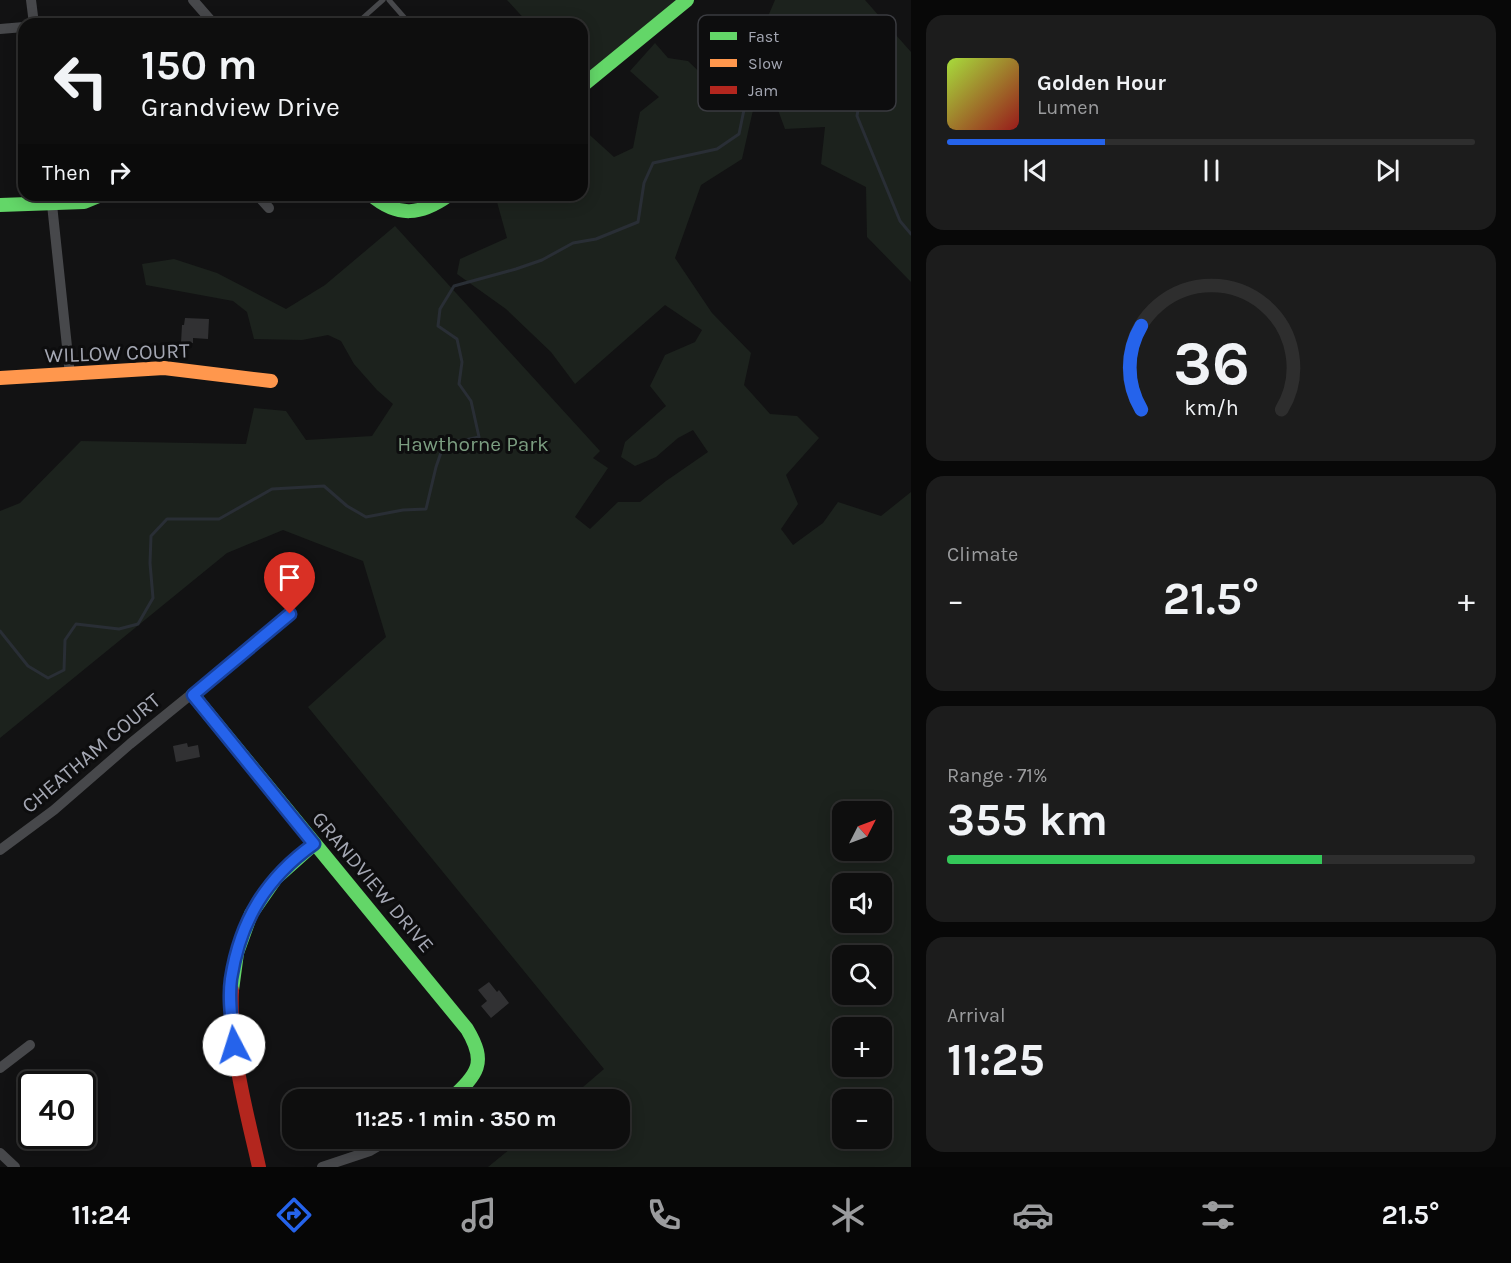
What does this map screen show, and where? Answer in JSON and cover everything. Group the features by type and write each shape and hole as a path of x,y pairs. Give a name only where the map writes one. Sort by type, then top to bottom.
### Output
{"street":[{"path":"31,0 33,18"},
{"path":"193,0 209,18"},
{"path":"588,81 687,0"},
{"path":"0,29 18,28"},
{"path":"0,205 35,201"},
{"path":"52,201 70,375"},
{"path":"263,201 269,208"},
{"path":"379,201 385,206 408,212 432,208 442,201"},
{"name":"WILLOW COURT","path":"0,378 164,368 271,381"},
{"name":"CHEATHAM COURT","path":"0,850 54,810 130,744 290,614"},
{"name":"GRANDVIEW DRIVE","path":"193,695 457,1016 475,1041 479,1054 478,1068 474,1076 461,1089"},
{"path":"259,1167 234,1045 231,980 241,938 251,913 270,883 295,857 314,844"},
{"path":"0,1068 30,1045"},
{"path":"322,1167 373,1149"},
{"path":"0,1153 15,1167"}],"lane":[{"path":"363,18 383,0"},
{"path":"389,0 405,18"}],"green space":[{"path":"507,0 680,0 588,76 588,18 524,18"},
{"path":"775,0 865,0 878,15 769,15"},
{"path":"896,35 911,52 911,282 867,237 866,187 821,164 825,127 785,129 778,111 896,111"},
{"name":"Hawthorne Park","path":"655,43 668,58 688,61 698,71 698,111 753,111 742,159 701,185 675,258 712,313 751,353 744,385 770,414 797,416 819,438 786,475 798,504 781,529 793,545 823,523 838,502 881,516 911,492 911,1167 488,1167 510,1149 630,1149 630,1089 581,1089 604,1069 308,707 386,637 363,561 283,530 227,553 0,738 0,511 20,503 81,441 246,444 254,408 286,411 306,440 372,436 393,404 354,364 341,341 328,335 302,340 254,339 247,312 233,301 146,285 142,264 174,259 217,273 286,309 325,285 395,226 600,451 593,458 608,468 575,517 590,529 618,502 640,502 708,452 693,430 678,438 656,457 635,466 621,457 625,442 666,406 650,386 665,355 695,342 702,330 665,305 575,384 551,352 506,309 457,274 460,259 507,238 497,201 588,201 588,133 614,157 633,148 640,112 659,97 630,71"}],"building":[{"path":"185,318 209,319 208,339 193,338 193,343 181,343 182,325 184,325"},
{"path":"187,743 188,747 198,745 200,757 176,762 173,746"},
{"path":"489,982 509,1003 491,1018 481,1006 487,1001 478,990"}],"waterway":[{"path":"0,631 28,666 48,678 64,670 65,640 76,624 119,629 138,624 153,598 150,563 151,536 167,519 219,519 272,489 324,486 347,506 366,517 403,510 426,509 445,441 461,441 479,437 471,401 459,384 462,362 457,339 438,326 440,309 454,286 542,260 573,243 596,239 638,222 644,183 653,163 717,149 739,134 744,111"},
{"path":"858,111 857,116 900,221 911,234"}],"traffic: fast":[{"path":"588,81 687,0"},
{"path":"0,205 86,201"},
{"path":"380,201 391,208 410,211 429,207 440,201"},
{"path":"193,695 467,1029 477,1051 478,1060 473,1075 461,1089"},
{"path":"232,990 237,953 251,914 276,878 314,844"}],"traffic: slow":[{"path":"0,378 164,368 271,381"}],"traffic: jam":[{"path":"232,990 236,1057 259,1167"}],"route":[{"path":"234,1045 231,980 241,938 251,913 270,883 295,857 314,844 193,695 290,614"}]}
